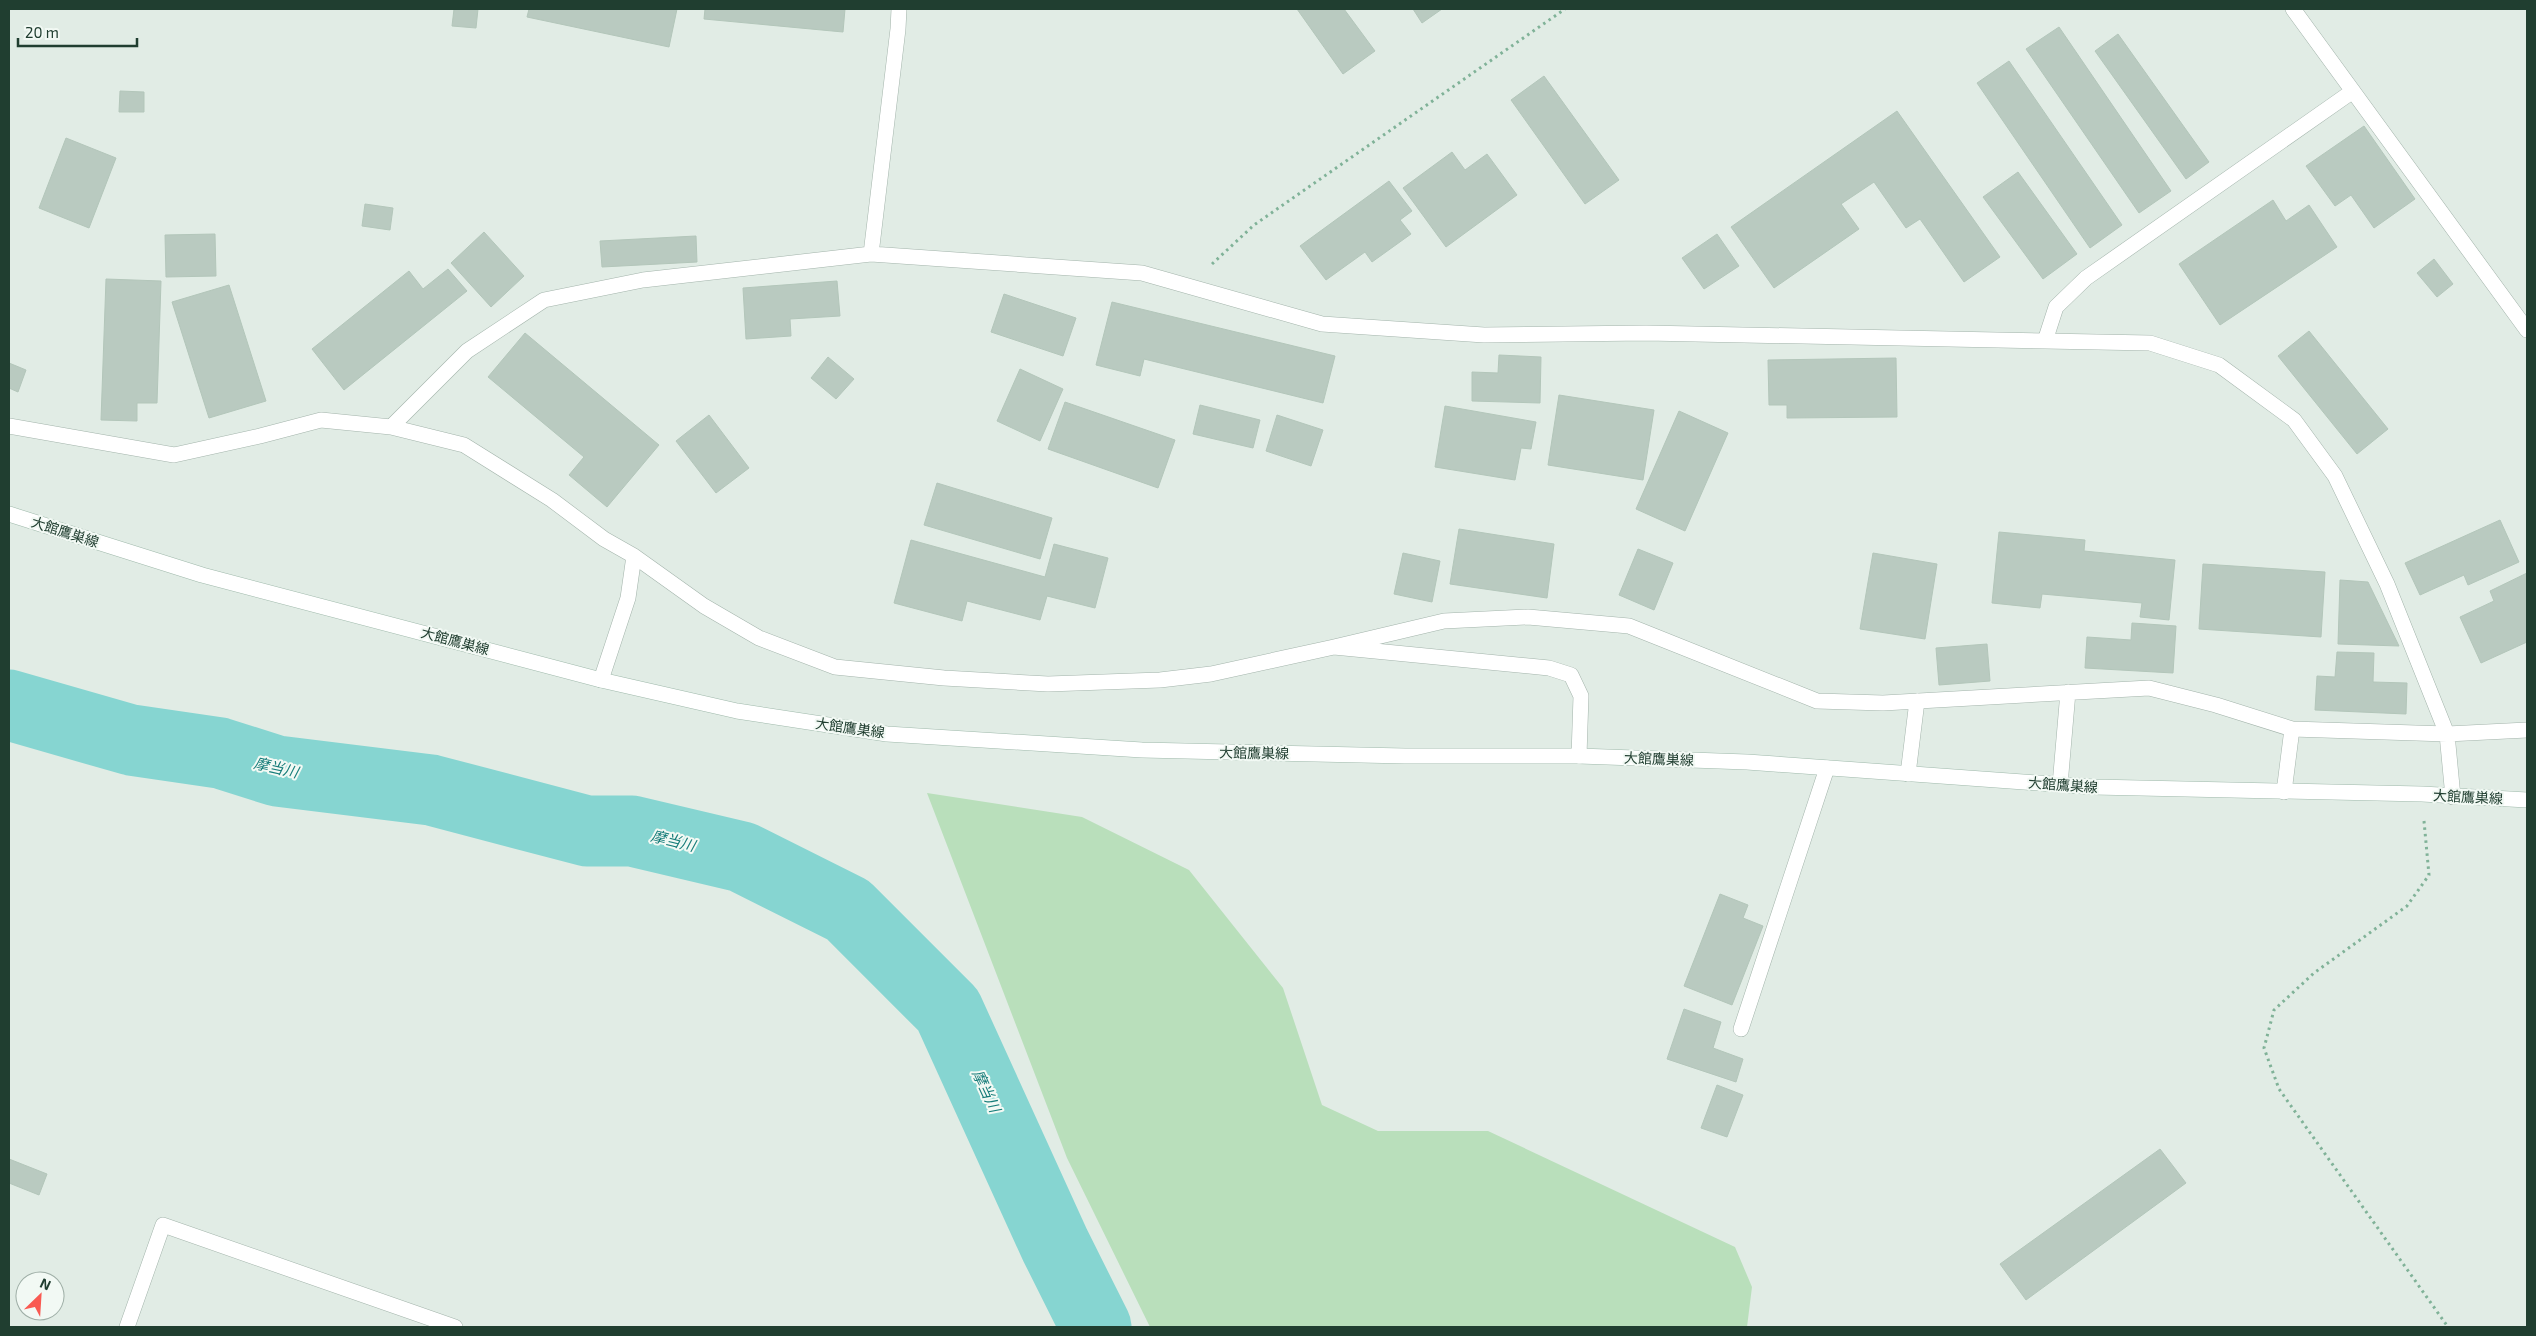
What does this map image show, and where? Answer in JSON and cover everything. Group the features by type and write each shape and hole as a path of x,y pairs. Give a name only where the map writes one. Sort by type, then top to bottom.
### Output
{"street":[{"path":"870,254 899,9"},
{"path":"2292,9 2527,330"},
{"path":"2044,341 2056,307 2086,278 2352,91"},
{"path":"391,427 467,351 544,300 644,280 870,254 1142,273 1322,324 1484,335 1646,333 2150,343 2219,365 2294,420 2335,476 2387,584 2447,734 2453,796"},
{"path":"9,426 174,455 321,420 391,427 464,445 552,500 604,539 634,556 704,606 759,638 835,668 944,678 1057,684 1160,680 1211,674 1444,622 1528,617 1629,626 1817,701 1883,703 2149,688 2216,705 2292,729 2447,734 2527,730"},
{"name":"大館鷹巣線","path":"9,514 202,575 601,680 737,711 887,734 1142,750 1395,756 1579,756 1747,762 2060,785 2422,794 2527,800"},
{"path":"601,680 628,598 634,556"},
{"path":"1334,647 1550,668 1571,675 1580,696 1579,756"},
{"path":"2060,785 2068,692"},
{"path":"1908,774 1917,701"},
{"path":"2284,792 2292,729"},
{"path":"1741,1029 1827,768"},
{"path":"127,1327 163,1225 454,1327"}],"path":[{"path":"1187,286 1254,225 1565,9"},
{"path":"2422,794 2429,875 2407,906 2314,973 2274,1010 2264,1048 2279,1089 2448,1327"}],"green space":[{"path":"927,793 1082,817 1189,870 1283,988 1322,1105 1378,1131 1488,1131 1735,1247 1752,1287 1747,1327 1150,1327 1067,1158"}],"building":[{"path":"454,9 478,9 476,28 452,26"},
{"path":"529,9 677,9 669,47 527,17"},
{"path":"705,9 845,9 843,32 704,19"},
{"path":"1297,9 1344,9 1375,51 1343,74"},
{"path":"1413,9 1442,9 1422,23"},
{"path":"2059,27 2171,191 2139,213 2026,49"},
{"path":"2118,34 2209,162 2186,179 2095,51"},
{"path":"2009,61 2122,225 2090,248 1977,83"},
{"path":"1544,76 1619,180 1585,204 1511,100"},
{"path":"120,91 144,92 144,112 119,112"},
{"path":"1897,111 2000,257 1964,282 1920,219 1906,228 1874,182 1841,204 1859,229 1774,288 1731,227"},
{"path":"2364,126 2415,199 2374,228 2351,195 2335,206 2306,166"},
{"path":"66,138 116,158 89,228 39,208"},
{"path":"1452,152 1465,170 1487,154 1517,195 1446,247 1403,188"},
{"path":"2018,172 2077,254 2043,279 1983,197"},
{"path":"1389,181 1412,211 1400,220 1411,234 1372,262 1365,252 1326,280 1300,246"},
{"path":"2273,200 2286,221 2309,205 2337,247 2220,325 2179,264"},
{"path":"365,204 393,208 390,230 362,226"},
{"path":"484,232 524,276 491,307 451,263"},
{"path":"215,234 216,276 166,277 165,235"},
{"path":"1717,234 1739,266 1704,289 1682,258"},
{"path":"696,236 697,262 602,267 600,241"},
{"path":"2434,259 2453,284 2437,297 2417,273"},
{"path":"448,269 467,291 344,390 312,349 409,271 423,289"},
{"path":"106,279 161,281 157,403 137,403 137,421 101,420"},
{"path":"837,281 840,316 790,319 791,336 746,339 743,288"},
{"path":"229,285 266,401 209,418 172,302"},
{"path":"1004,294 1076,318 1063,356 991,332"},
{"path":"1112,302 1335,356 1323,403 1144,359 1140,376 1096,365"},
{"path":"2309,331 2388,429 2357,454 2278,356"},
{"path":"525,333 659,445 607,507 569,475 584,457 488,377"},
{"path":"1499,355 1541,357 1540,403 1472,401 1472,372 1498,373"},
{"path":"828,357 854,379 836,399 811,378"},
{"path":"1896,358 1897,417 1787,418 1787,405 1769,405 1768,360"},
{"path":"9,363 26,370 18,392 9,388"},
{"path":"1020,369 1063,389 1040,441 997,421"},
{"path":"1559,395 1654,410 1643,480 1548,465"},
{"path":"1065,402 1175,440 1158,488 1048,449"},
{"path":"1200,405 1260,420 1253,448 1193,434"},
{"path":"1445,406 1536,422 1531,449 1521,448 1515,480 1435,467"},
{"path":"1679,411 1728,433 1685,531 1636,509"},
{"path":"709,415 749,468 716,493 676,441"},
{"path":"1277,415 1323,430 1311,466 1266,451"},
{"path":"937,483 1052,518 1040,559 924,525"},
{"path":"2500,520 2519,562 2468,585 2464,575 2420,595 2405,563"},
{"path":"1459,529 1554,544 1547,598 1450,584"},
{"path":"1999,532 2085,540 2084,551 2175,560 2169,620 2140,617 2142,603 2042,594 2040,608 1992,603"},
{"path":"911,540 1045,577 1054,544 1108,558 1095,608 1047,596 1040,620 967,601 962,621 894,603"},
{"path":"1638,549 1673,563 1654,610 1619,595"},
{"path":"1403,553 1440,561 1432,602 1394,594"},
{"path":"1873,553 1937,564 1925,639 1860,629"},
{"path":"2203,564 2325,572 2321,637 2199,629"},
{"path":"2527,573 2527,642 2481,663 2460,617 2494,601 2490,591"},
{"path":"2340,580 2368,582 2399,646 2338,644"},
{"path":"2132,623 2176,626 2173,673 2085,668 2087,637 2131,640"},
{"path":"1987,644 1990,681 1939,685 1936,648"},
{"path":"2337,652 2374,653 2373,682 2407,683 2406,714 2315,710 2317,676 2335,677"},
{"path":"1720,894 1748,905 1743,918 1763,926 1732,1005 1684,986"},
{"path":"1684,1009 1721,1022 1713,1048 1743,1059 1736,1082 1667,1059"},
{"path":"1717,1085 1743,1095 1727,1137 1701,1128"},
{"path":"2160,1149 2186,1183 2026,1300 2000,1264"},
{"path":"9,1159 47,1174 39,1195 9,1183"}],"waterway":[{"name":"摩当川","path":"9,705 131,740 220,753 277,771 431,790 587,831 632,831 742,857 848,910 948,1010 1055,1245 1096,1327"}]}
